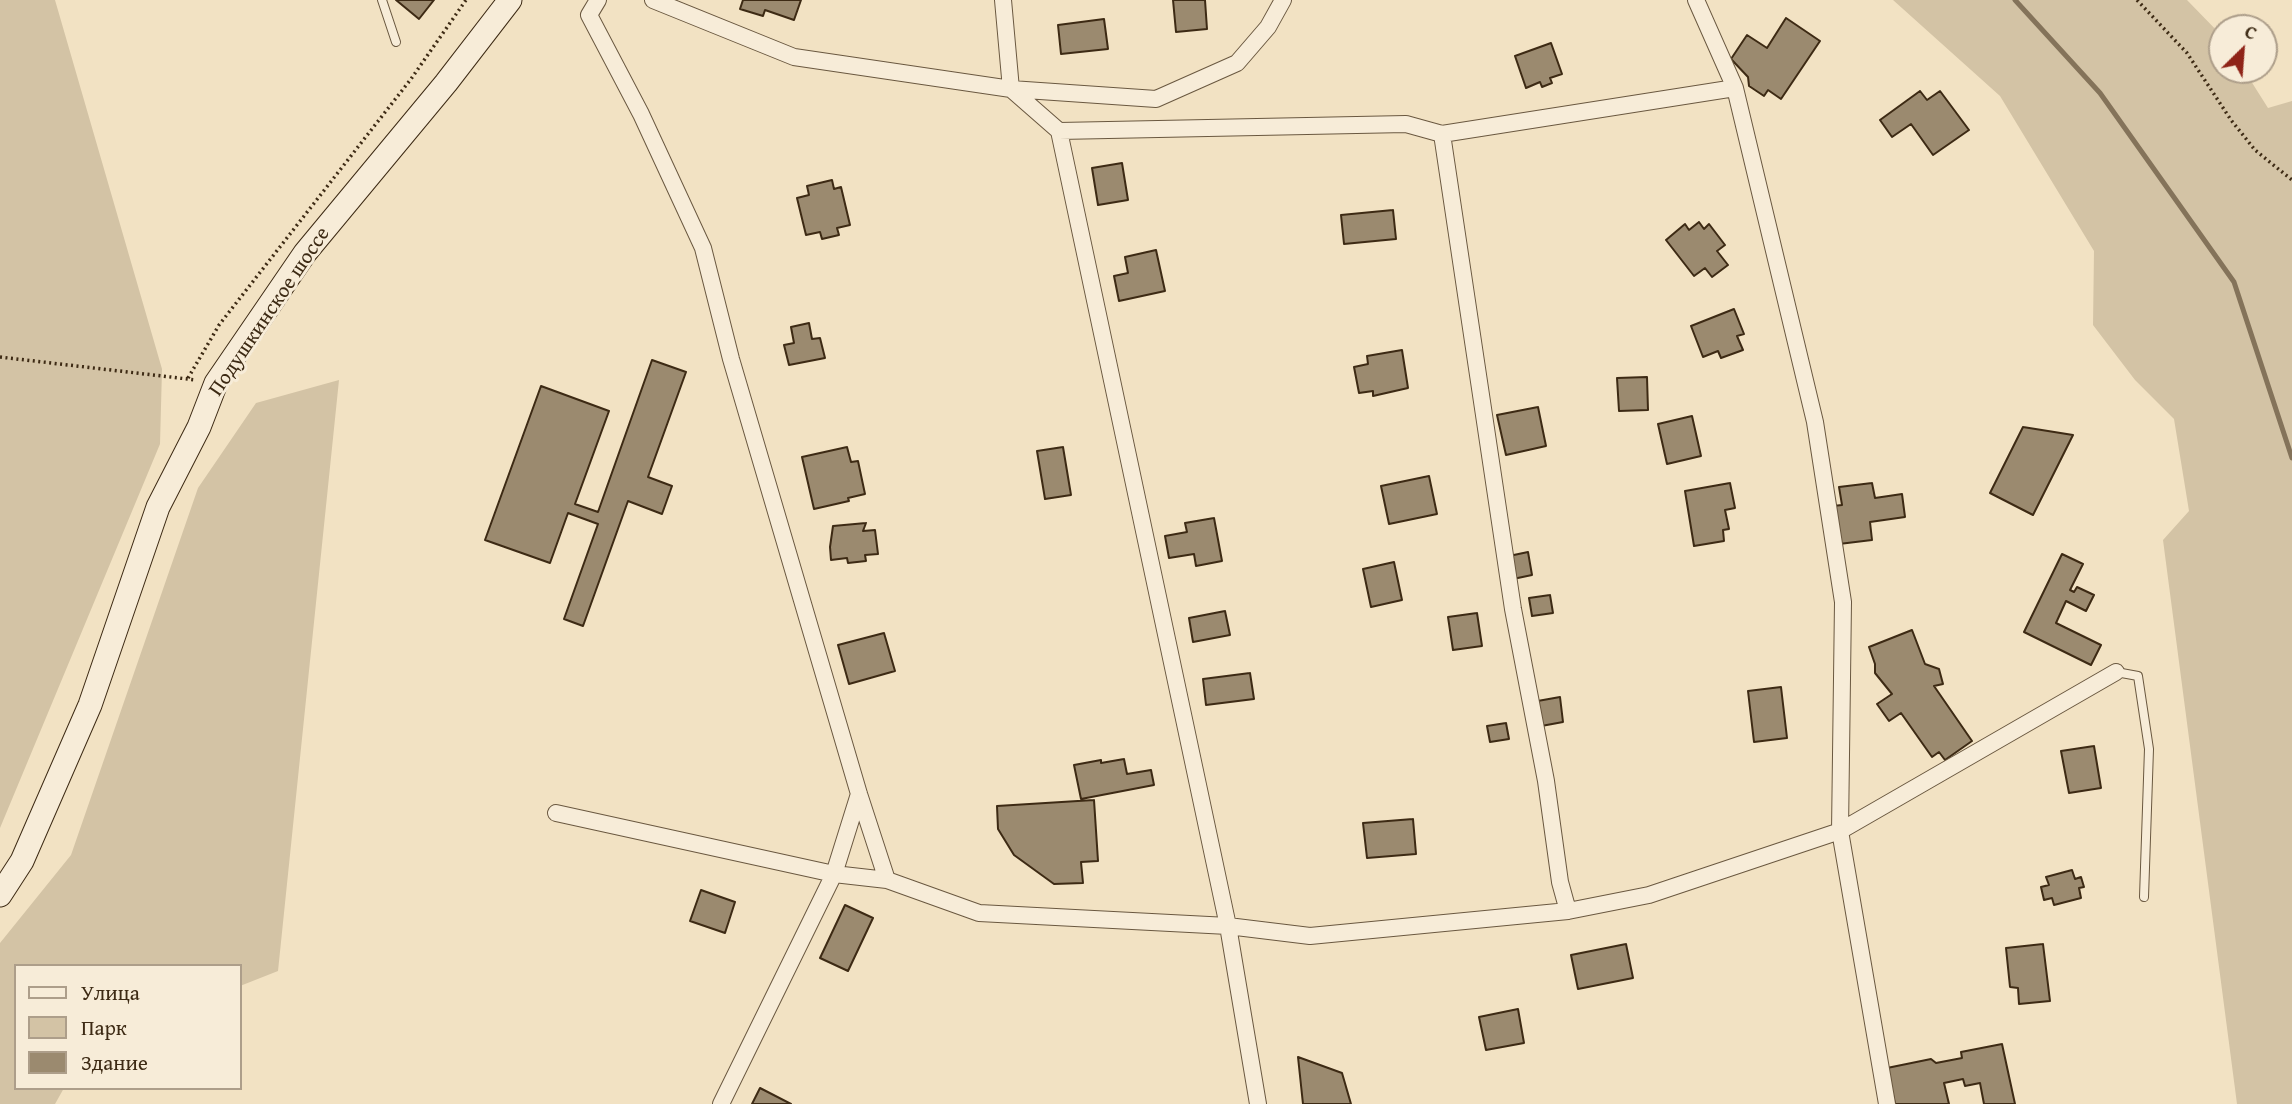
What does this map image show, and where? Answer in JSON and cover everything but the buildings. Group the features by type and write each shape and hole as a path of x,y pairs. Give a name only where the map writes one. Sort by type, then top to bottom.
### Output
{"main road":[{"name":"Подушкинское шоссе","path":"0,895 22,861 90,705 158,507 199,427 216,383 305,253 446,83 510,0"}],"street":[{"path":"598,0 589,15 642,114 703,248 731,359 859,794 887,880"},
{"path":"653,0 793,57 1012,89 1156,99 1237,63 1268,27 1283,0"},
{"path":"1003,0 1012,89 1059,131 1228,926 1258,1104"},
{"path":"1696,0 1735,88 1815,422 1843,602 1840,831 1887,1104"},
{"path":"1059,131 1406,124 1442,134 1735,88"},
{"path":"1442,134 1513,609 1546,781 1560,882 1568,911"},
{"path":"556,813 834,874 887,880 979,913 1228,926 1310,936 1568,911 1650,895 1840,831 2116,672"},
{"path":"721,1104 834,874 859,794"}],"lane":[{"path":"382,0 396,42"},
{"path":"2116,672 2138,676 2149,749 2144,897"}],"path":[{"path":"188,378 219,325 411,79 466,0"},
{"path":"2137,0 2187,53 2231,120 2255,150 2292,180"},
{"path":"0,357 216,383"}],"green space":[{"path":"0,0 55,0 162,369 160,444 0,828"},
{"path":"1893,0 2187,0 2208,22 2208,84 2253,84 2268,108 2292,101 2292,1104 2237,1104 2163,540 2189,511 2174,419 2135,380 2093,325 2094,251 2000,96"},
{"path":"339,380 278,971 242,985 242,964 14,964 14,1090 63,1090 55,1104 0,1104 0,943 71,855 198,488 256,403"}],"waterway":[{"path":"2015,0 2100,93 2234,282 2292,458"}]}
